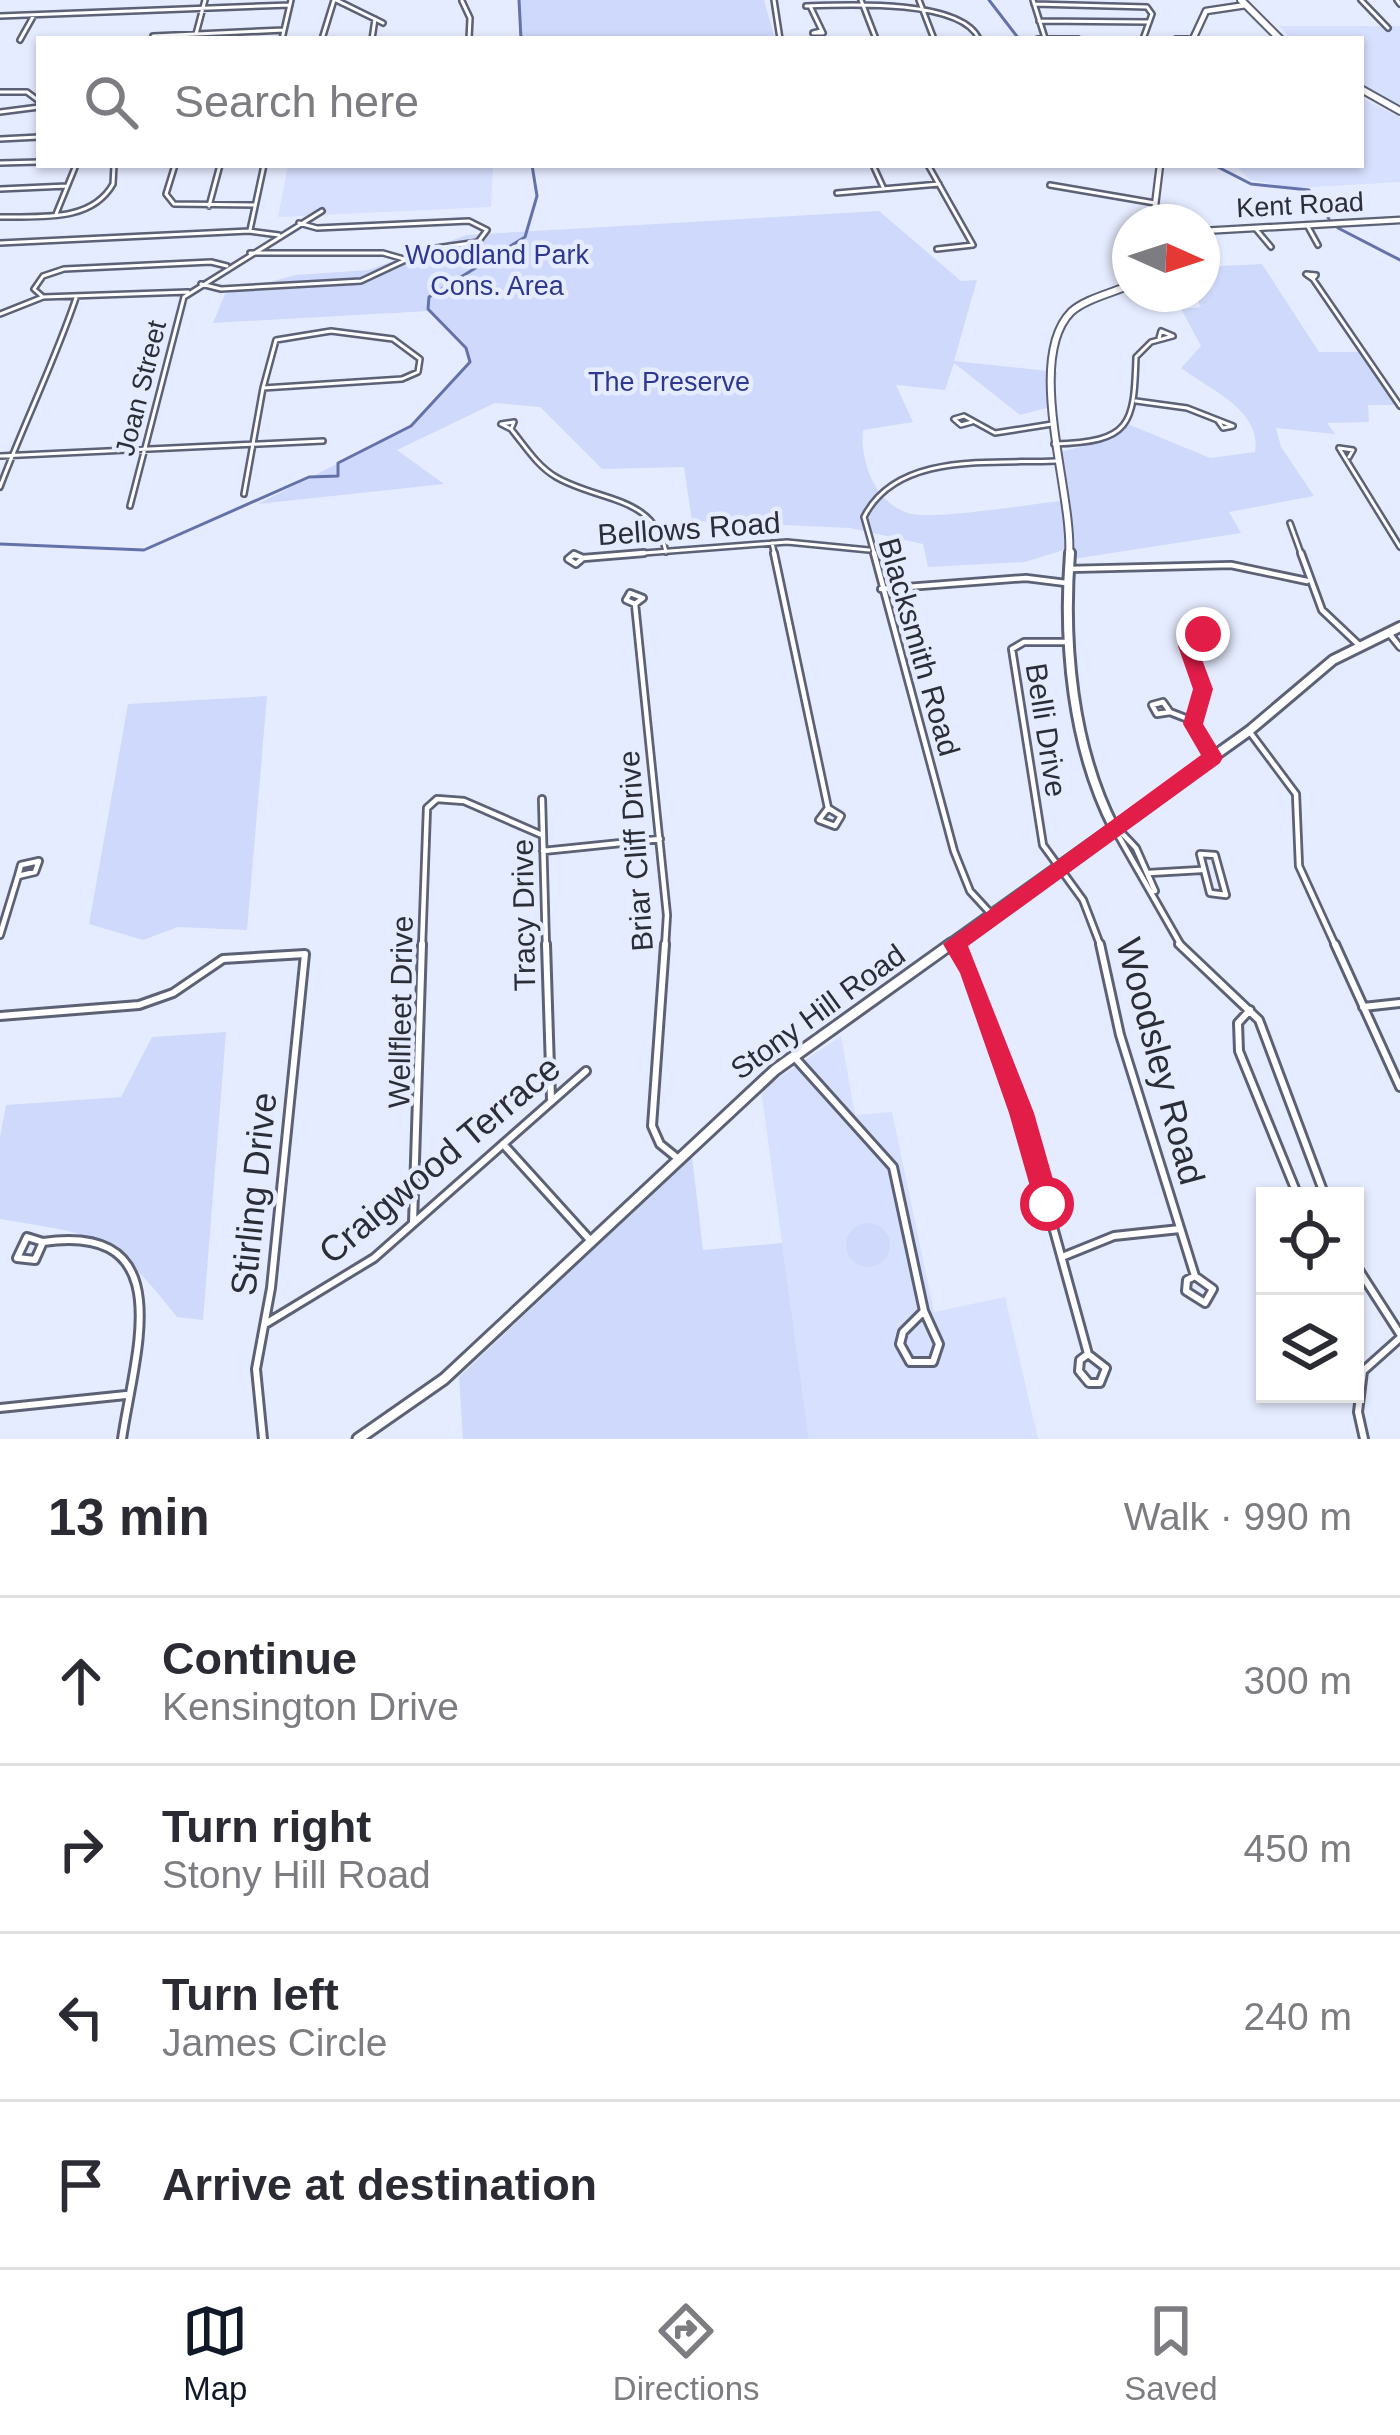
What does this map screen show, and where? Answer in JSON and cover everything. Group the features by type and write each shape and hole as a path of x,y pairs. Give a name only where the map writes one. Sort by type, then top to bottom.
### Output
{"main road":[{"path":"1192,36 1206,11 1245,2 1280,36"},
{"path":"1364,93 1400,113"},
{"path":"1155,202 1160,168"},
{"path":"1112,293 1074,309 1056,328 1054,444 1070,525 1066,642 1094,789 1114,828"},
{"name":"Stony Hill Road","path":"358,1439 425,1396 676,1157 794,1057 1249,731 1318,671 1400,627"}],"street":[{"path":"196,34 205,0"},
{"path":"248,7 250,0"},
{"path":"323,36 335,0 383,23"},
{"path":"455,0 463,1 470,35"},
{"path":"774,0 780,36"},
{"path":"1361,0 1388,28"},
{"path":"920,1 933,36"},
{"path":"862,2 875,36"},
{"path":"821,31 808,6 934,2"},
{"path":"1044,36 1034,2 1147,7 1152,12 1143,36"},
{"path":"0,16 290,3 283,36"},
{"path":"20,40 34,15"},
{"path":"970,17 978,36"},
{"path":"372,36 375,20"},
{"path":"1040,21 1148,22"},
{"path":"153,36 284,30"},
{"path":"0,92 27,92 36,101"},
{"path":"0,112 36,105"},
{"path":"0,139 36,137"},
{"path":"0,163 36,162"},
{"path":"56,214 75,168"},
{"path":"0,217 56,214 103,202 114,168"},
{"path":"174,168 167,198 180,206 255,205"},
{"path":"209,207 219,168"},
{"path":"249,231 263,168"},
{"path":"874,168 884,189"},
{"path":"930,168 973,244 937,249"},
{"path":"837,194 939,184"},
{"path":"1050,185 1155,202"},
{"path":"0,189 67,186"},
{"name":"Joan Street","path":"130,506 173,327 188,292 322,211"},
{"name":"Kent Road","path":"1220,230 1400,220"},
{"path":"200,284 221,289 351,282 438,247 472,244 487,230 469,221 317,228 299,224"},
{"path":"1307,225 1318,244"},
{"path":"1255,228 1271,247"},
{"path":"0,243 249,231 279,235"},
{"path":"250,253 383,253 406,260"},
{"path":"43,297 34,290 38,281 64,269 211,262 229,266"},
{"path":"1313,279 1400,406"},
{"path":"0,314 43,297 188,292"},
{"path":"0,487 10,456 43,394 76,297"},
{"path":"244,494 251,446 262,388 270,346 284,337 368,334 408,346 420,359 418,372 402,379 262,388"},
{"path":"1054,444 1104,439 1134,410 1136,357 1159,338"},
{"path":"1136,400 1181,406 1218,421"},
{"path":"972,422 999,433 1055,424"},
{"path":"511,429 556,478 648,514 661,528 666,552"},
{"path":"0,456 142,453 322,441"},
{"path":"1349,457 1400,547"},
{"name":"Blacksmith Road","path":"993,916 964,880 869,550 866,506 893,479 928,470 1056,461"},
{"path":"1290,523 1306,555 1307,581 1322,610 1359,645"},
{"path":"772,543 828,808"},
{"name":"Bellows Road","path":"583,558 772,543 869,550"},
{"path":"1069,569 1231,565 1307,581"},
{"path":"881,589 1026,578 1066,583"},
{"name":"Briar Cliff Drive","path":"635,604 667,930 652,1126 657,1140 676,1157"},
{"path":"1193,721 1203,693 1188,651 1194,632"},
{"path":"1388,632 1400,647"},
{"name":"Belli Drive","path":"1059,869 1042,845 1012,649 1024,642 1066,642"},
{"path":"1170,712 1193,721 1213,757"},
{"path":"1249,731 1295,794 1299,866 1400,1087"},
{"name":"Tracy Drive","path":"542,799 551,1102"},
{"name":"Wellfleet Drive","path":"413,1222 429,803 464,801 542,835"},
{"path":"1114,828 1130,838 1149,873 1157,903"},
{"path":"1114,828 1186,952 1243,998 1268,1037 1322,1187"},
{"path":"543,850 660,839"},
{"path":"1211,853 1226,895 1210,893 1201,870 1200,854 1211,853"},
{"name":"Woodsley Road","path":"1059,869 1096,929 1120,1035 1195,1276"},
{"path":"1149,873 1201,870"},
{"path":"0,934 17,876"},
{"path":"954,944 970,969 1022,1113 1088,1354 1106,1368 1105,1379 1096,1384 1079,1371 1080,1360 1088,1354"},
{"name":"Stirling Drive","path":"0,1016 139,1005 173,993 223,959 305,954 266,1324 255,1381 263,1439"},
{"path":"1363,1007 1400,1004"},
{"path":"1252,1010 1238,1022 1239,1051 1294,1187"},
{"path":"794,1057 893,1167 924,1311 939,1344 933,1362 923,1366 910,1362 900,1344 903,1332 924,1311"},
{"name":"Craigwood Terrace","path":"266,1324 349,1276 586,1071"},
{"path":"503,1144 590,1240"},
{"path":"1062,1256 1084,1252 1118,1235 1180,1228"},
{"path":"44,1242 34,1260 17,1258 24,1239 36,1236 44,1242 77,1237 134,1268 141,1297 122,1439"},
{"path":"1195,1276 1211,1286 1213,1296 1205,1303 1186,1291 1187,1280 1195,1276"},
{"path":"1364,1280 1400,1336 1363,1371 1358,1412 1364,1439"},
{"path":"0,1408 128,1394"}],"shaded area":[{"path":"1279,26 1400,26 1400,109 1364,88 1364,36 1288,36"},
{"path":"1364,99 1400,117 1400,182 1295,188 1250,180 1238,168 1364,168"},
{"path":"287,168 493,168 491,207 278,217"},
{"path":"841,1036 855,1115 892,1112 934,1312 1005,1297 1038,1439 809,1439 761,1090"}],"green space":[{"path":"519,0 764,0 774,36 519,36"},
{"path":"879,211 961,281 977,280 954,361 1057,372 1054,406 1020,415 954,363 945,390 896,385 913,422 863,430 863,442 867,467 878,490 908,513 958,514 1061,501 1055,453 1100,442 1123,422 1210,458 1255,452 1255,437 1242,413 1181,368 1201,346 1183,312 1220,312 1220,266 1262,264 1319,352 1360,352 1395,405 1368,405 1369,422 1327,423 1335,434 1276,428 1281,447 1314,496 1229,512 1241,533 1073,559 1070,548 1025,562 928,567 923,544 850,528 692,521 684,467 602,469 540,407 495,403 397,450 444,484 258,504 411,426 470,362 466,348 429,311 213,323 225,294 296,275 368,270 467,235"},
{"path":"267,696 247,930 178,927 143,940 89,924 128,704"},
{"path":"226,1032 203,1320 177,1317 136,1269 102,1243 84,1235 0,1219 0,1137 6,1105 121,1097 152,1037"},
{"path":"692,1156 703,1250 782,1243 809,1439 463,1439 459,1377"},
{"path":"868,1223 884,1229 890,1245 884,1261 868,1267 852,1261 846,1245 852,1229"}],"waterway":[{"path":"519,0 521,36"},
{"path":"989,0 1017,36"},
{"path":"0,544 144,550 309,477 338,476 338,463 411,426 470,362 466,348 428,309 429,297 525,237 537,196 532,168"},
{"path":"1220,168 1251,184 1309,190 1329,219"},
{"path":"1338,228 1400,260"}],"route":[{"path":"1047,1204 1022,1113 970,969 954,944 1213,757 1193,724 1203,689 1188,641 1194,632 1203,634"}],"park label":[{"name":"Woodland Park Cons. Area","path":"497,270"},
{"name":"The Preserve","path":"669,382"}]}
